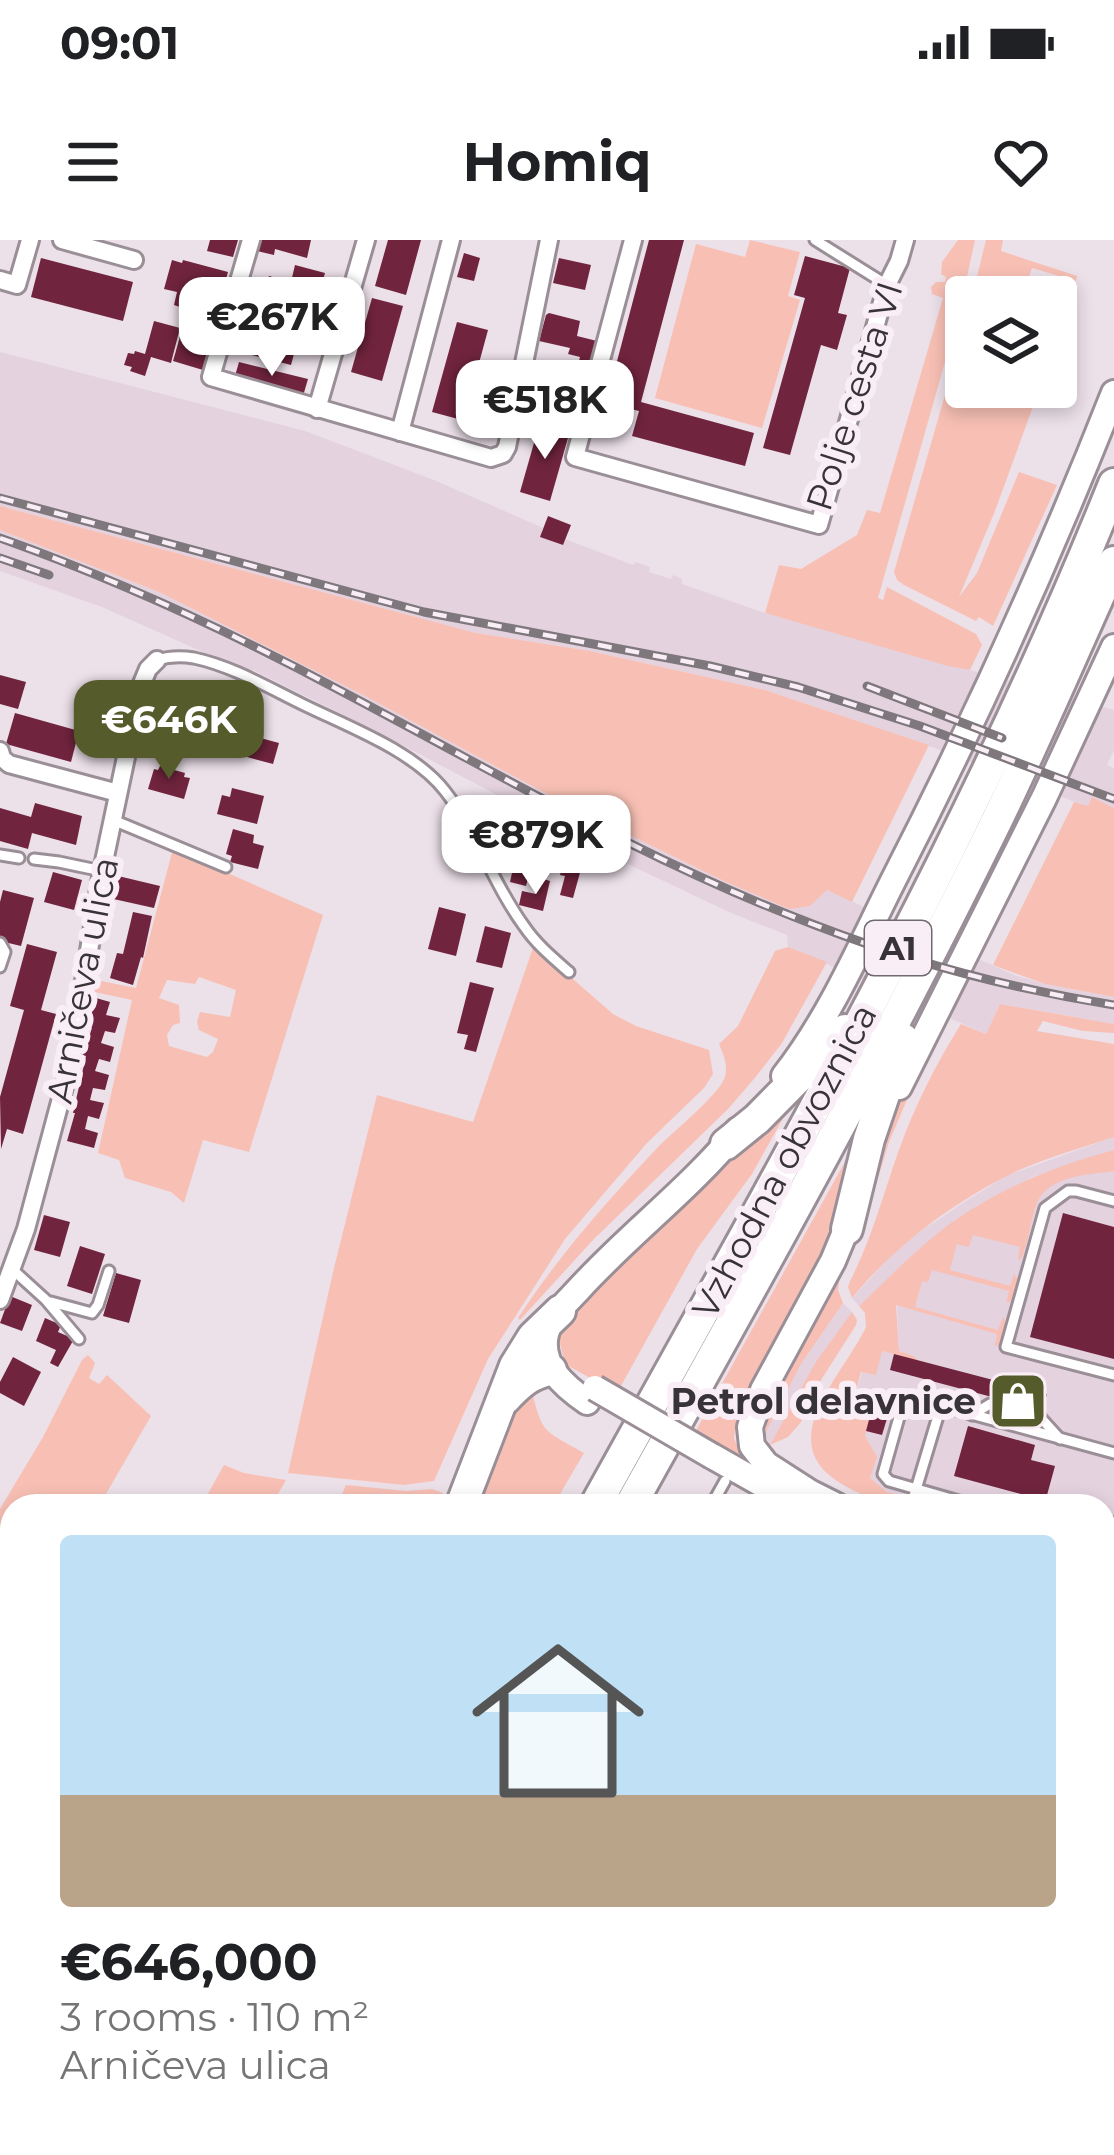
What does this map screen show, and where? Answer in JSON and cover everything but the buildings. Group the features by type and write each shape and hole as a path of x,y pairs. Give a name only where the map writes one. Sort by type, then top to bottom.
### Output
{"highway":[{"name":"Vzhodna obvoznica","path":"602,1494 864,1014 987,769 1114,484"},
{"name":"Vzhodna obvoznica","path":"637,1494 960,894 1114,562"},
{"path":"847,1229 890,1075 946,953 960,894"},
{"path":"726,1144 864,1014"},
{"path":"466,1494 515,1366 533,1337 560,1311"},
{"path":"501,1403 525,1379 551,1370"}],"main road":[{"path":"750,1494 591,1395 567,1387 551,1370 547,1332 595,1272 726,1144 800,1056 996,670 1114,393"},
{"path":"813,1494 766,1464 752,1446 750,1427 763,1390 847,1229 902,1079 1044,798 1114,647"},
{"path":"714,1469 774,1494"}],"street":[{"path":"0,280 16,284 30,240"},
{"path":"62,240 134,260"},
{"path":"251,240 211,377 491,458 507,447 549,240"},
{"path":"317,409 366,240"},
{"path":"400,432 451,240"},
{"name":"Polje cesta VI","path":"633,240 575,457 819,526 886,285 905,240"},
{"name":"Arničeva ulica","path":"0,1300 6,1268 41,1176 71,1061 102,872 141,686 158,660"},
{"path":"0,751 10,764 118,793"}],"lane":[{"path":"815,240 886,285"},
{"path":"158,660 196,658 248,678 366,736 426,772 459,811 533,940 569,972"},
{"path":"113,820 226,867"},
{"path":"0,855 20,858"},
{"path":"34,860 102,872"},
{"path":"0,943 4,952 0,967"},
{"path":"1114,1201 1068,1191 1045,1208 1006,1347 1114,1375"},
{"path":"6,1268 46,1300 79,1339"},
{"path":"46,1300 92,1313 109,1270"},
{"path":"931,1494 889,1481 884,1474 905,1396 1114,1453"},
{"path":"972,1414 990,1404"},
{"path":"915,1494 941,1406"},
{"path":"1040,1417 1060,1439"},
{"path":"712,1494 714,1469"}],"shaded area":[{"path":"750,240 800,252 788,296 800,300 762,428 655,398 696,244 745,257"},
{"path":"958,240 975,240 967,276 945,276 942,262"},
{"path":"986,240 1003,240 1001,251 1077,276 1032,268 1029,276 977,276"},
{"path":"936,282 945,282 945,362 878,598 883,600 887,587 976,634 982,645 970,670 765,613 779,565 801,569 857,535 867,510 880,513 943,298 932,294"},
{"path":"0,352 305,431 543,528 541,537 562,545 565,539 633,565 636,562 650,567 649,572 671,579 673,575 682,584 765,613 1114,710 1114,750 1107,765 1114,768 1114,808 1093,798 1088,807 914,740 765,690 590,651 476,633 0,506"},
{"path":"945,395 945,408 1032,408 959,597 977,573 1019,472 1057,485 993,626 904,585 894,572"},
{"path":"0,506 476,633 590,651 765,690 929,745 852,902 827,890 810,906 789,909 562,802 159,592 0,530"},
{"path":"0,530 159,592 728,883 789,909 827,890 1014,975 1114,997 1114,1024 1000,1004 986,1034 788,947 787,935 632,866 253,670 250,673 102,607 0,571"},
{"path":"1092,797 1114,808 1114,997 1045,984 993,965 1074,802 1088,806"},
{"path":"173,849 323,915 249,1152 203,1140 184,1203 171,1192 125,1178 119,1160 98,1153 132,1000 90,991 91,979 136,988","holes":["199,977 236,990 230,1017 200,1012 199,1030 218,1039 213,1052 207,1057 169,1046 167,1035 180,1023 179,1005 159,998 167,980 195,984"]},
{"path":"534,945 613,1014 709,1050 713,1074 565,1239 488,1359 434,1481 404,1485 288,1473 377,1095 473,1122"},
{"path":"788,947 827,962 782,1043 728,1109 593,1240 520,1320 585,1229 720,1086 726,1070 719,1044 738,1026 775,951"},
{"path":"1000,1004 1114,1024 1114,1033 1043,1021 1037,1031 1114,1044 1114,1137 1046,1159 985,1188 923,1229 852,1298 850,1281 927,1085 961,1024 986,1034"},
{"path":"944,1016 949,1018 889,1142 863,1227 839,1281 843,1303 801,1364 765,1434 770,1404 865,1210 900,1099"},
{"path":"796,1095 752,1174 697,1249 617,1393 565,1364 559,1339 566,1319 609,1271"},
{"path":"862,1131 836,1227 737,1416 734,1438 743,1461 693,1436"},
{"path":"1114,1137 1114,1150 1030,1178 941,1231 859,1306 852,1298 902,1244 1008,1175"},
{"path":"1114,1150 1114,1171 1070,1178 1043,1194 1021,1259 1020,1247 973,1235 969,1247 957,1244 950,1270 1010,1286 1014,1274 1018,1279 1011,1301 1006,1303 1009,1291 932,1270 928,1282 922,1281 915,1307 998,1330 1003,1317 1006,1322 999,1345 995,1346 997,1334 896,1305 899,1351 918,1361 882,1351 876,1375 861,1372 850,1415 869,1421 865,1436 877,1457 870,1478 896,1494 860,1494 824,1470 813,1451 812,1431 828,1389 866,1327 859,1306 962,1215 1069,1164"},
{"path":"1114,1159 1114,1494 887,1492 869,1478 850,1416 862,1372 882,1351 917,1361 899,1351 897,1305 955,1241 1043,1179"},
{"path":"843,1303 852,1312 815,1363 770,1445 765,1434 801,1364"},
{"path":"852,1312 856,1325 816,1388 801,1422 788,1437 770,1445 815,1363"},
{"path":"88,1355 95,1363 89,1378 99,1384 107,1375 151,1416 106,1494 9,1494 43,1437"},
{"path":"531,1388 546,1429 584,1453 560,1494 476,1494 515,1400"},
{"path":"224,1465 286,1480 278,1494 208,1494"},
{"path":"346,1485 443,1493 443,1494 342,1494"}],"railway":[{"path":"0,498 424,612 798,687 920,726 1114,799"},
{"path":"0,538 216,628 575,816 754,901 962,973 1114,1005"},
{"path":"0,558 49,575"},
{"path":"867,686 1002,738"}],"place":[{"name":"Petrol delavnice","path":"1018,1401"}]}
